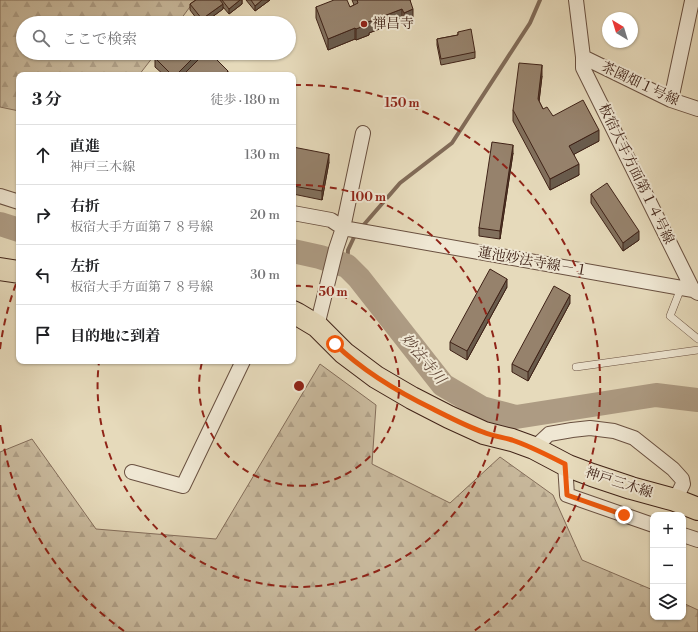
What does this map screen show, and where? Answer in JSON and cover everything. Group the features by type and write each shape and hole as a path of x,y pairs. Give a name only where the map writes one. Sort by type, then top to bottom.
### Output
{"main road":[{"path":"0,269 16,272"},
{"name":"神戸三木線","path":"296,314 317,326 344,353 376,377 449,417 484,433 512,440 534,448 565,464 592,474 631,488 675,500 698,509"}],"street":[{"name":"板宿大手方面第１４号線","path":"576,0 583,68 691,291"},
{"path":"686,0 698,1"},
{"path":"671,100 692,0"},
{"name":"茶園畑１号線","path":"583,57 671,100 698,109"},
{"path":"317,326 336,249 345,229 363,133"},
{"path":"0,196 16,201"},
{"name":"蓮池妙法寺線－１","path":"296,214 331,220 345,229 691,291"},
{"path":"132,472 183,486 242,364"},
{"path":"534,448 549,434 590,428 614,431 634,438 673,469 682,479 683,484 675,500"},
{"path":"565,464 567,495 650,524"},
{"path":"686,536 698,540"}],"lane":[{"path":"691,291 670,316 698,339"},
{"path":"576,367 698,350"}],"green space":[{"path":"0,0 195,0 183,16 16,16 16,60 151,60 141,72 16,72 16,110 0,107"},
{"path":"320,364 376,405 372,464 450,503 500,457 553,495 582,560 650,589 650,620 686,620 686,604 698,610 698,632 0,632 0,452 32,439 96,529 216,539"}],"building":[{"path":"196,0 220,0 223,4 206,16 200,16 190,4"},
{"path":"222,0 240,0 229,9"},
{"path":"251,0 262,0 255,6"},
{"path":"334,0 347,0 350,7 358,3 357,0 410,0 413,9 404,13 402,9 368,22 369,24 328,39 316,7"},
{"path":"471,29 475,52 441,59 437,39 458,35 458,32"},
{"path":"157,60 191,60 179,72 169,72"},
{"path":"198,60 217,60 228,71 227,72 186,72"},
{"path":"519,63 542,65 538,99 543,109 547,107 553,116 583,100 599,130 569,146 579,164 550,179 513,110"},
{"path":"492,142 513,145 500,231 479,228"},
{"path":"296,148 329,154 322,191 296,187"},
{"path":"607,183 639,231 623,243 591,194"},
{"path":"490,269 507,279 467,351 450,342"},
{"path":"554,286 570,295 528,372 512,364"}],"waterway":[{"path":"361,228 400,183 452,143 530,23 540,0"},
{"name":"妙法寺川","path":"0,224 16,229"},
{"path":"347,266 348,250 356,233"},
{"name":"妙法寺川","path":"296,252 320,257 347,266 359,278 443,385 482,408 516,417 656,395 698,400"}],"place":[{"name":"禅昌寺","path":"364,24"}],"route":[{"path":"335,344 344,353 376,377 412,398 484,433 512,440 534,448 565,464 567,495 624,515"}]}
